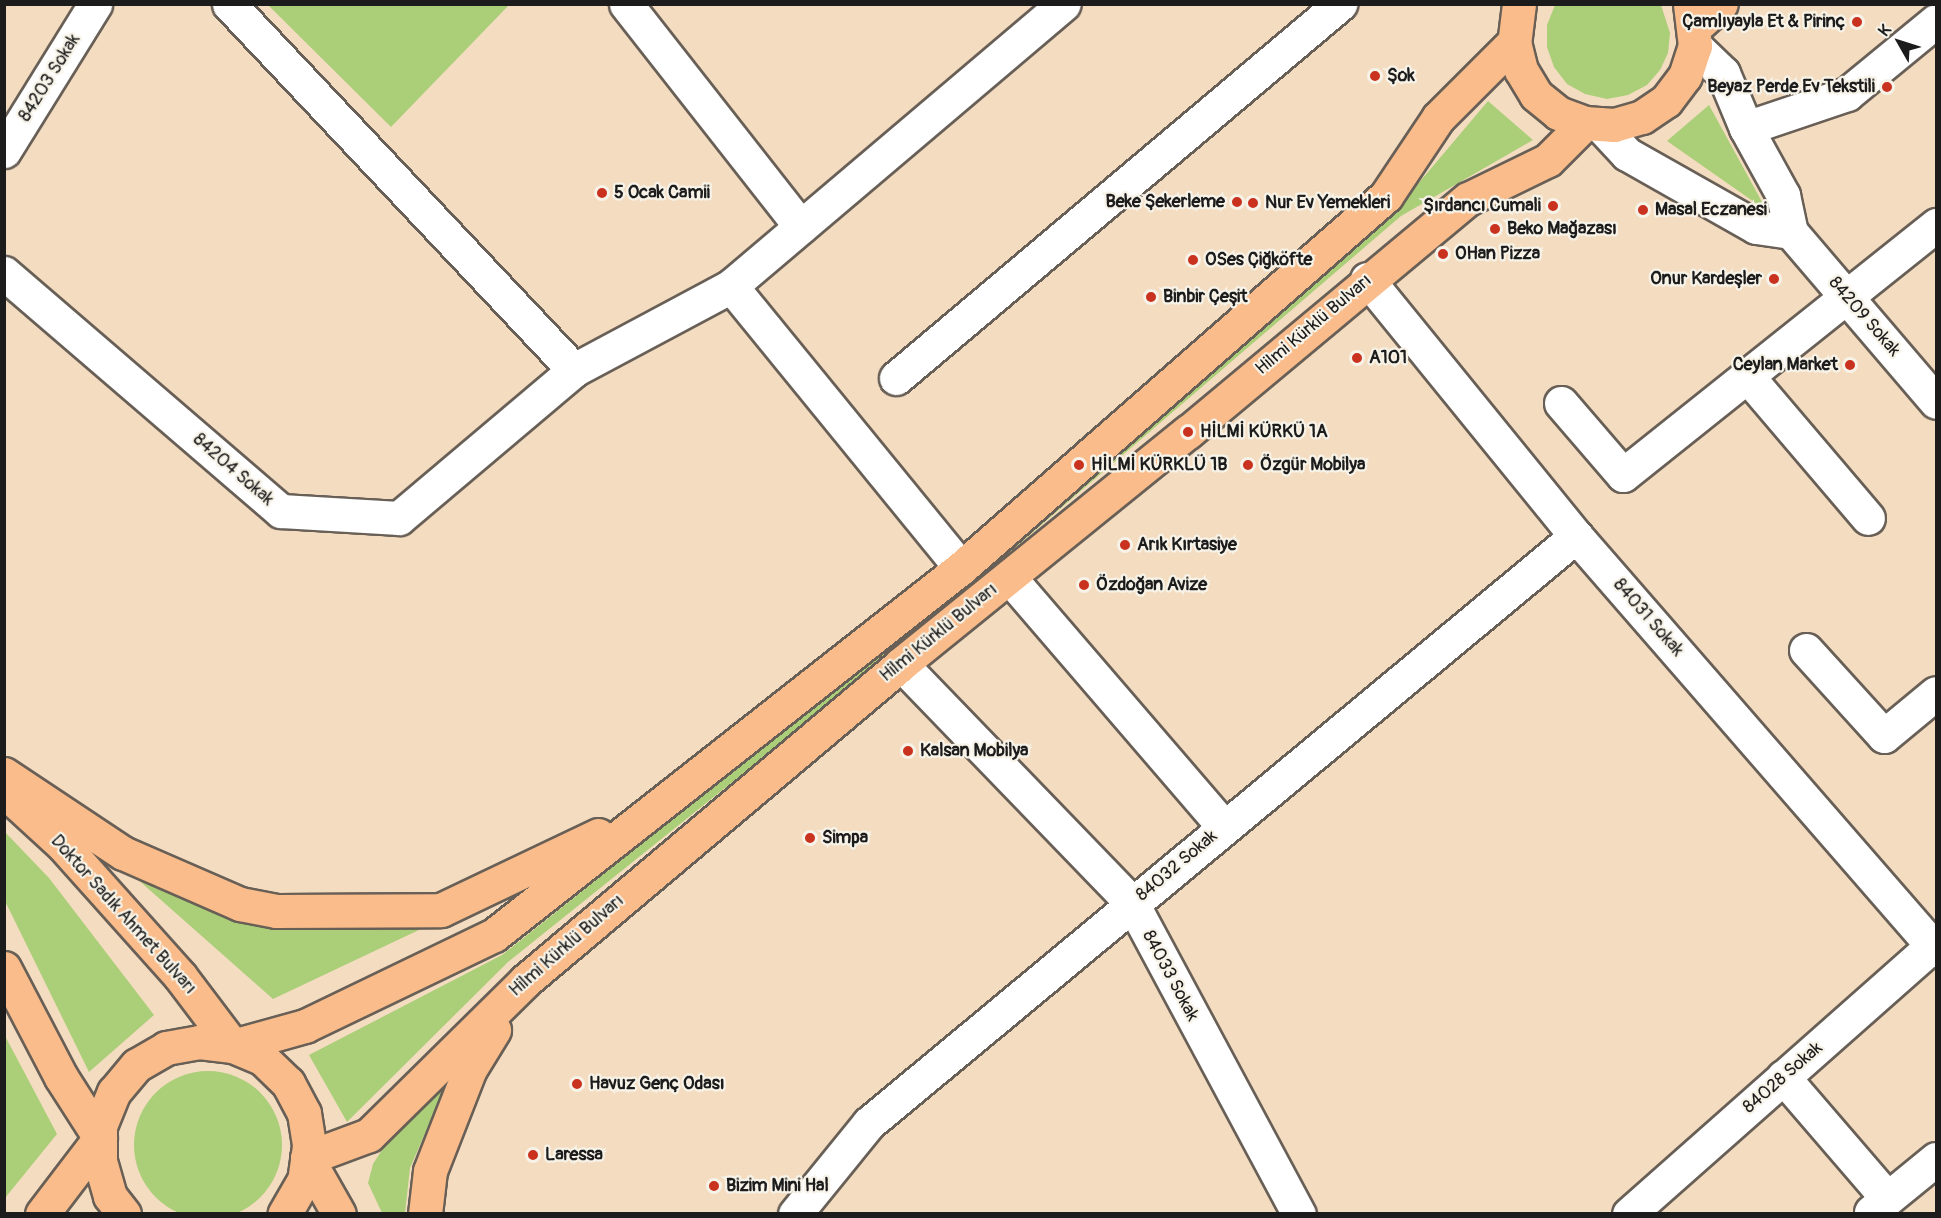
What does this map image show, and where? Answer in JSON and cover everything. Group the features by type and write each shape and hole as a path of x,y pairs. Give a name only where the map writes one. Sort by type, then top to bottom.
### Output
{"main road":[{"path":"1511,20 1521,70 1536,95 1558,113 1592,124 1614,124 1642,117 1666,101 1685,76 1693,26 1721,4"},
{"name":"Hilmi Kürklü Bulvarı","path":"233,1046 305,1026 494,935 961,568 1386,196 1436,121 1511,20"},
{"name":"Hilmi Kürklü Bulvarı","path":"307,1158 369,1135 525,981 901,664 1188,432 1367,279 1468,199 1548,160 1592,124"},
{"path":"4,774 123,853 240,904 276,911 441,910 648,812"},
{"name":"Doktor Sadık Ahmet Bulvarı","path":"4,792 62,844 180,976 233,1046"},
{"path":"4,968 61,1077 100,1138"},
{"path":"425,1214 430,1171 470,1069 525,981"},
{"path":"124,1214 107,1185 100,1162 100,1126 114,1092 137,1065 166,1048 199,1042 233,1046 263,1059 288,1083 304,1113 307,1158 304,1180 284,1214"},
{"path":"42,1214 100,1138"},
{"path":"307,1158 339,1214"}],"street":[{"name":"84203 Sokak","path":"4,151 95,4"},
{"path":"229,4 574,370"},
{"path":"626,4 801,227"},
{"path":"896,378 1340,4"},
{"name":"84204 Sokak","path":"4,273 281,511 399,518 574,370 731,286 1057,7"},
{"path":"1746,128 1847,94 1936,21"},
{"path":"1592,124 1627,154 1756,227 1791,232 1783,195 1746,128 1723,73 1693,26"},
{"path":"1561,403 1623,475 1848,299 1936,225"},
{"name":"84209 Sokak","path":"1791,232 1936,402"},
{"name":"84031 Sokak","path":"1367,279 1576,536 1935,946"},
{"path":"731,286 961,568"},
{"path":"1748,377 1868,518"},
{"name":"84032 Sokak","path":"795,1214 869,1123 1576,536"},
{"path":"1009,577 1224,827"},
{"path":"1806,650 1884,736 1936,693"},
{"name":"84033 Sokak","path":"901,664 1132,903 1299,1214"},
{"name":"84028 Sokak","path":"1629,1214 1935,946"},
{"path":"1784,1077 1878,1206 1936,1159"}],"green space":[{"path":"268,5 509,5 391,127"},
{"path":"1555,5 1661,5 1670,33 1668,53 1660,70 1647,85 1628,95 1607,99 1585,94 1567,84 1554,67 1547,47 1547,25"},
{"path":"1488,101 1533,140 1401,216 877,666 508,962 347,1122 309,1055 502,955 873,660 1395,211"},
{"path":"1709,105 1767,211 1667,141"},
{"path":"4,831 49,878 154,1015 89,1072 5,901"},
{"path":"118,862 205,904 440,920 273,999"},
{"path":"4,1034 57,1134 5,1198 4,1198"},
{"path":"208,1071 222,1072 236,1077 249,1083 260,1093 270,1104 276,1117 281,1131 281,1159 276,1173 270,1186 260,1197 249,1207 236,1213 222,1218 208,1219 194,1218 180,1213 167,1207 156,1197 146,1186 140,1173 135,1159 134,1145 135,1131 140,1117 146,1104 156,1093 167,1083 180,1077 194,1072"},
{"path":"449,1078 410,1168 405,1213 382,1213 368,1183 373,1164 400,1122"}],"place":[{"name":"Çamlıyayla Et & Pirinç","path":"1857,22"},
{"name":"Şok","path":"1375,76"},
{"name":"Beyaz Perde Ev Tekstili","path":"1887,87"},
{"name":"5 Ocak Camii","path":"602,193"},
{"name":"Beke Şekerleme","path":"1237,202"},
{"name":"Nur Ev Yemekleri","path":"1253,203"},
{"name":"Şırdancı Cumali","path":"1553,206"},
{"name":"Masal Eczanesi","path":"1643,210"},
{"name":"Beko Mağazası","path":"1495,229"},
{"name":"OHan Pizza","path":"1443,254"},
{"name":"OSes Çiğköfte","path":"1193,260"},
{"name":"Onur Kardeşler","path":"1774,279"},
{"name":"Binbir Çeşit","path":"1151,297"},
{"name":"A101","path":"1357,358"},
{"name":"Ceylan Market","path":"1850,365"},
{"name":"HİLMİ KÜRKÜ 1A","path":"1188,432"},
{"name":"HİLMİ KÜRKLÜ 1B","path":"1079,465"},
{"name":"Özgür Mobilya","path":"1248,465"},
{"name":"Arık Kırtasiye","path":"1125,545"},
{"name":"Özdoğan Avize","path":"1084,585"},
{"name":"Kalsan Mobilya","path":"908,751"},
{"name":"Simpa","path":"810,838"},
{"name":"Havuz Genç Odası","path":"577,1084"},
{"name":"Laressa","path":"533,1155"},
{"name":"Bizim Mini Hal","path":"714,1186"}]}
